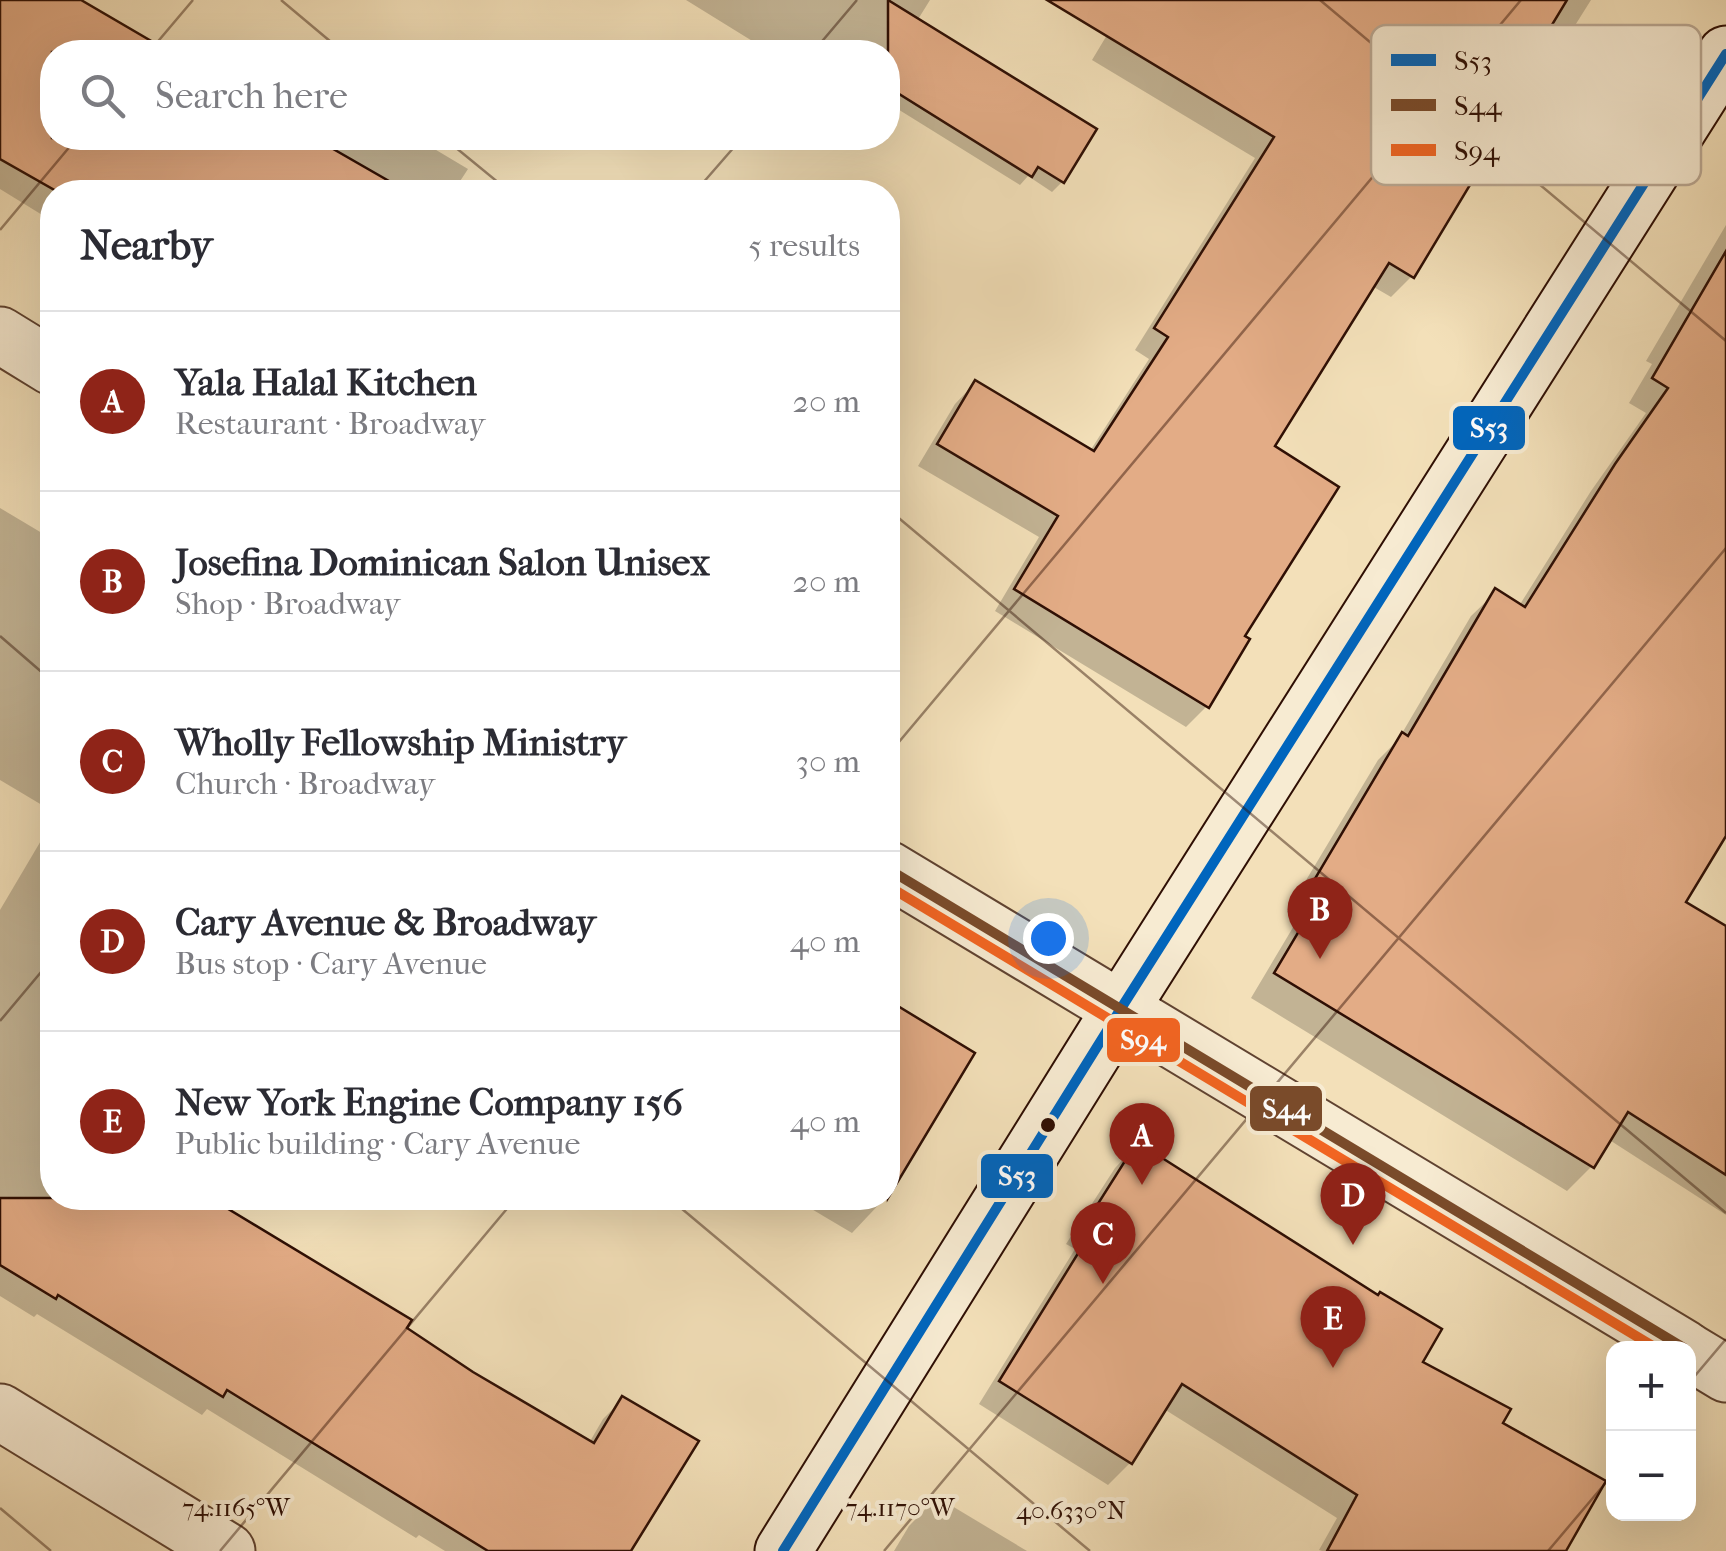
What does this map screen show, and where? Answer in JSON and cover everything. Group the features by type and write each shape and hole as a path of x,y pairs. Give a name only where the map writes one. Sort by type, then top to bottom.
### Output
{"street":[{"path":"1701,93 1726,54"},
{"path":"783,1551 1120,1010 1643,185"},
{"path":"0,335 40,360"},
{"path":"900,877 1671,1341"},
{"path":"1696,1356 1726,1374"},
{"path":"0,1412 227,1551"}],"building":[{"path":"0,0 81,0 149,40 40,40 40,150 335,150 387,180 40,182 0,159"},
{"path":"888,0 1097,129 1064,183 1038,167 1032,177 900,94 900,40 888,40"},
{"path":"1047,0 1567,0 1552,25 1371,25 1371,185 1470,185 1414,278 1389,263 1275,446 1339,487 1245,636 1250,639 1209,708 1014,589 1058,516 937,444 975,380 1094,451 1168,337 1154,328 1274,137"},
{"path":"1726,251 1726,836 1686,902 1726,926 1726,1175 1628,1112 1594,1168 1274,973 1321,894 1310,887 1402,732 1408,736 1495,588 1525,607 1668,388 1652,378"},
{"path":"900,1007 975,1053 900,1178"},
{"path":"1137,1142 1378,1295 1380,1292 1442,1329 1423,1362 1511,1409 1503,1423 1606,1481 1566,1551 1327,1551 1357,1495 1182,1384 1132,1464 999,1381 1095,1226 1087,1221"},
{"path":"0,1198 40,1198 40,1210 230,1210 412,1320 407,1328 594,1443 622,1396 699,1441 631,1551 488,1551 227,1390 223,1397 58,1295 56,1299 0,1265"}],"transit line":[{"name":"S53","path":"1701,93 1726,54"},
{"name":"S53","path":"783,1551 1120,1010 1643,185"},
{"name":"S44","path":"900,876 1672,1341"},
{"name":"S94","path":"900,893 1644,1341"}],"place":[{"name":"Josefina Dominican Salon Unisex","path":"1320,959"},
{"name":"Yala Halal Kitchen","path":"1142,1185"},
{"name":"Cary Avenue & Broadway","path":"1353,1245"},
{"name":"Wholly Fellowship Ministry","path":"1103,1284"},
{"name":"New York Engine Company 156","path":"1333,1368"}]}
